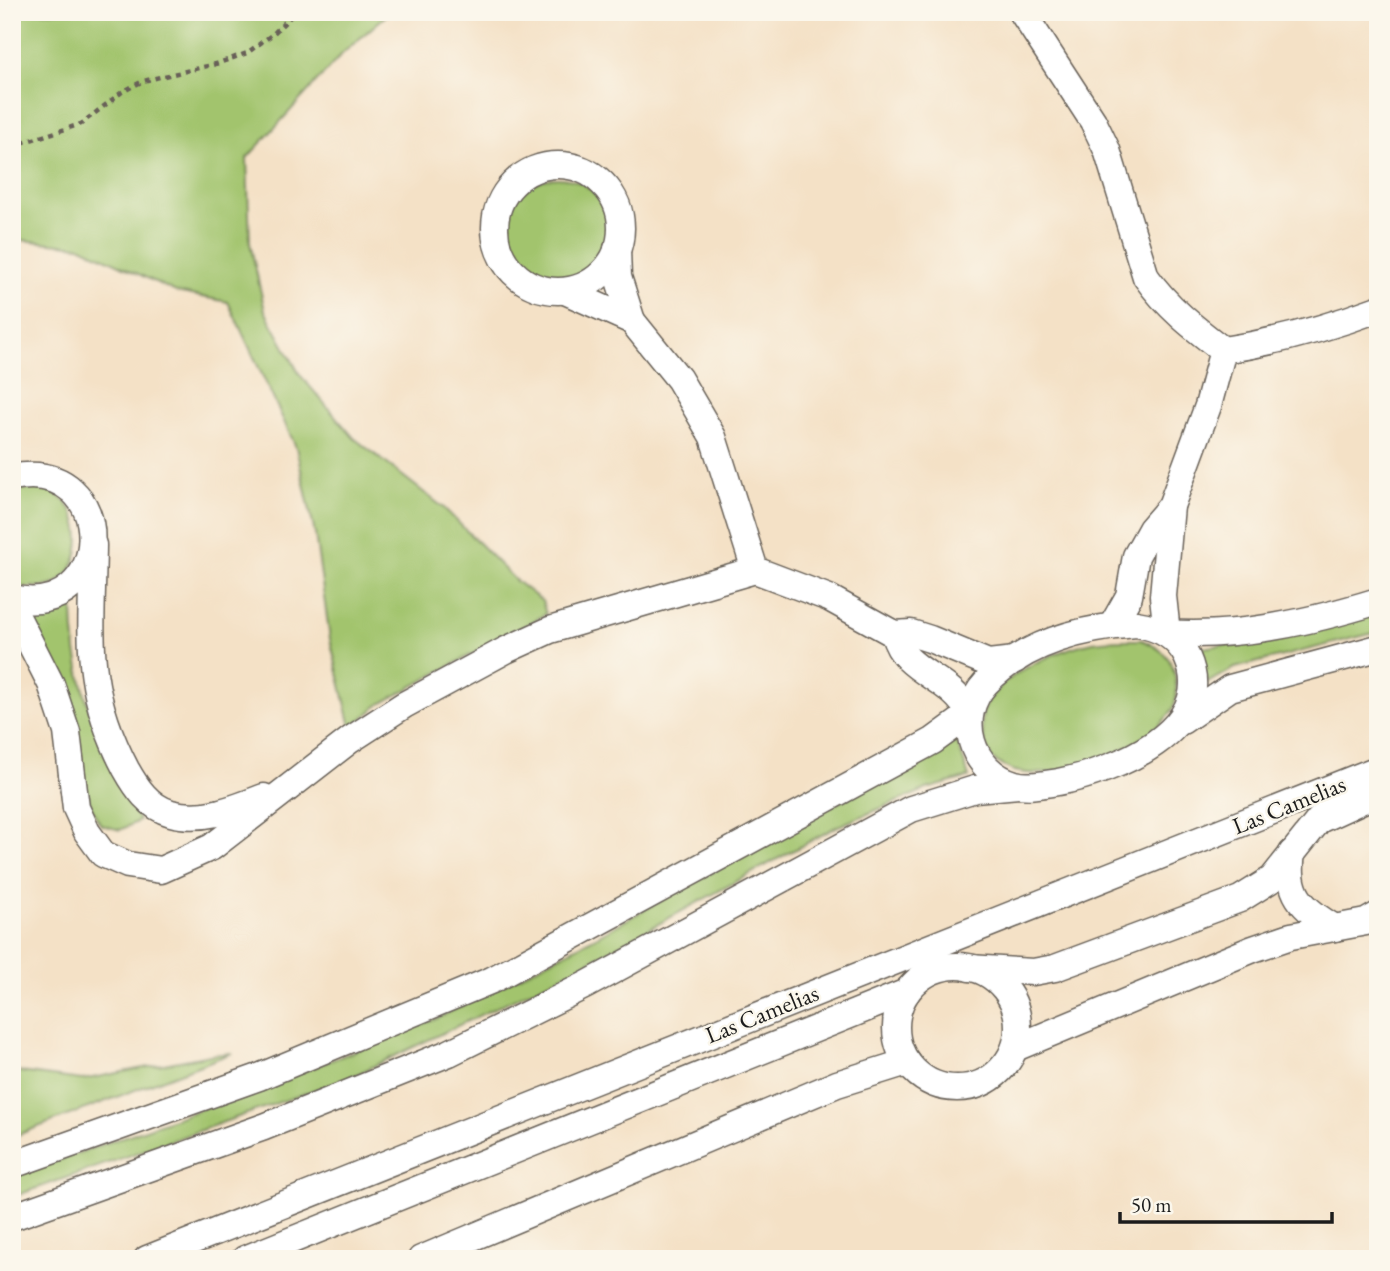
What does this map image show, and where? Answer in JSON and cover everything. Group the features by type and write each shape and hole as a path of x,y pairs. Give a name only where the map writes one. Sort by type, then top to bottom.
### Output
{"street":[{"path":"1022,12 1087,112 1107,150 1146,277 1158,295 1187,323 1223,350 1260,345 1333,326 1378,309"},
{"path":"632,321 565,291 543,290 523,281 507,266 497,246 494,225 499,203 510,185 527,171 548,164 570,165 590,173 607,187 618,206 621,228 617,249 618,277 632,321 679,379 713,437 755,570"},
{"path":"565,291 597,278 617,249"},
{"path":"1167,634 1163,596 1171,506 1208,406 1223,350"},
{"path":"12,478 29,475 50,477 69,488 84,503 92,523 90,642 98,701 117,750 146,799 172,813 193,815 221,813 282,791"},
{"path":"1112,625 1129,596 1136,556 1151,529 1171,506"},
{"path":"12,598 26,601 45,599 63,592 78,580 89,563 93,545"},
{"path":"12,607 51,684 67,732 76,808 87,832 103,854 128,865 161,870 212,847 282,791 404,705 506,650 563,626 755,570 829,598 894,634 911,633 988,663 1015,660"},
{"path":"1167,634 1221,635 1278,626 1378,601"},
{"path":"1018,785 999,778 984,766 974,750 969,729 974,699 985,684 1015,660 1040,646 1075,633 1112,625 1144,625 1167,634 1182,647 1192,670 1193,692 1188,708 1172,728"},
{"path":"894,634 898,650 912,663 956,692 970,715"},
{"path":"12,1217 264,1127 449,1053 586,985 911,810 975,789 1085,777 1121,763 1151,746 1205,702 1230,688 1378,648"},
{"path":"12,1165 259,1077 492,980 899,760 933,741 970,715"},
{"name":"Las Camelias","path":"147,1259 1378,769"},
{"path":"246,1259 907,992 925,975 935,970 969,968 1033,972 1076,961 1240,899 1272,879 1318,820 1378,793"},
{"path":"1349,804 1378,812"},
{"path":"1293,853 1289,875 1294,892 1303,904 1335,928"},
{"path":"1015,1048 1253,949 1291,936 1366,922 1378,915"},
{"path":"907,992 896,1023 897,1042 907,1062 917,1075 934,1085 965,1088 993,1077 1008,1062 1015,1048 1018,1023 1009,995 997,981 969,968"},
{"path":"421,1259 837,1084 907,1062"}],"path":[{"path":"12,20 19,12"},
{"path":"12,146 81,124 122,92 143,81 216,64 247,53 273,34 295,12"}],"green space":[{"path":"12,12 390,12 343,53 247,158 250,243 265,311 300,375 354,438 444,508 515,580 542,601 546,614 380,704 351,727 330,639 315,534 296,447 228,302 176,292 80,246 12,239"},
{"path":"558,178 578,182 594,193 605,209 609,229 605,249 594,265 578,276 558,280 538,276 522,265 511,249 507,229 511,209 522,193 538,182"},
{"path":"12,490 50,491 62,498 71,509 79,536 78,550 66,575 55,584 12,587"},
{"path":"73,607 76,652 91,716 116,778 139,821 120,830 101,825 94,813 64,693 48,652 28,615 59,613"},
{"path":"1378,612 1378,632 1235,668 1209,682 1202,674 1202,648 1288,635"},
{"path":"1105,640 1142,640 1164,654 1171,663 1175,677 1176,700 1170,713 1158,726 1141,739 1099,760 1054,772 1015,771 992,759 983,734 982,718 987,704 1010,678 1044,659 1079,646"},
{"path":"957,741 969,777 927,789 836,827 574,970 351,1077 12,1197 12,1177 279,1081 438,1018 590,940 833,805"},
{"path":"232,1053 12,1137 12,1071 82,1080"}]}
